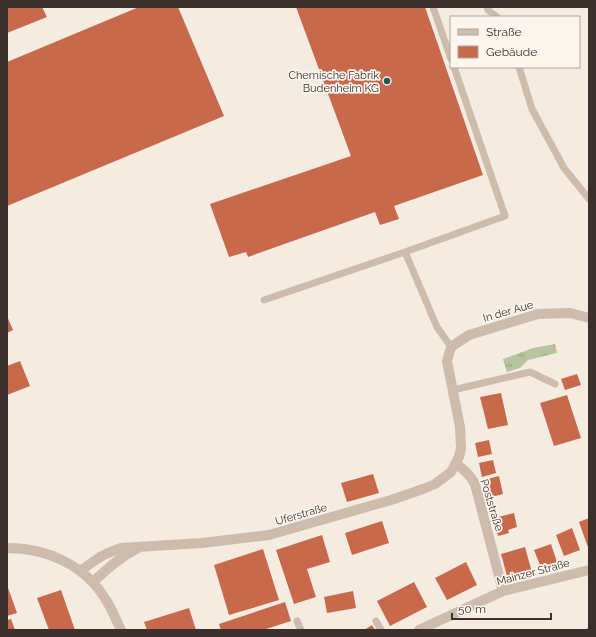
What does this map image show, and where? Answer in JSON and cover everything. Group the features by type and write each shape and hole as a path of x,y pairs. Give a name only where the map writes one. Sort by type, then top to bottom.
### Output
{"street":[{"name":"In der Aue","path":"452,347 468,335 538,314 570,313 589,318"},
{"path":"452,347 447,360 461,439 460,453 456,464"},
{"name":"Uferstraße","path":"80,570 93,561 121,548 269,536 383,503 423,489 443,479 451,472 456,464"},
{"name":"Poststraße","path":"456,464 472,477 475,484 503,591"},
{"name":"Uferstraße","path":"93,582 118,560 139,547"},
{"path":"7,548 35,550 66,561 80,570 93,582 106,599 121,630"},
{"name":"Mainzer Straße","path":"419,630 503,591 589,570"}],"lane":[{"path":"433,7 450,56"},
{"path":"486,7 496,16"},
{"path":"264,300 505,216 454,68"},
{"path":"519,68 532,109 564,168 589,199"},
{"path":"405,252 437,327 452,347"},
{"path":"453,390 530,372 555,384"},
{"path":"297,621 301,630"},
{"path":"376,621 381,630"}],"green space":[{"path":"555,344 557,353 528,360 520,368 507,372 503,359 533,348"}],"building":[{"path":"7,7 42,7 47,17 7,33"},
{"path":"139,7 178,7 224,116 7,206 7,62"},
{"name":"Chemische Fabrik Budenheim KG","path":"296,7 425,7 483,175 394,206 399,219 380,225 375,212 248,257 246,252 229,257 210,204 351,156"},
{"path":"7,316 13,330 7,333"},
{"path":"20,361 30,386 7,395 7,366"},
{"path":"577,374 581,385 565,390 561,379"},
{"path":"501,393 508,425 488,429 480,397"},
{"path":"567,395 581,438 554,446 540,403"},
{"path":"489,440 492,454 478,457 475,443"},
{"path":"493,460 496,473 482,477 479,463"},
{"path":"373,474 379,493 347,502 341,483"},
{"path":"499,476 503,494 488,498 484,480"},
{"path":"514,513 517,527 508,530 509,533 498,536 494,518"},
{"path":"589,518 589,550 579,522"},
{"path":"382,521 389,543 352,555 345,533"},
{"path":"572,528 580,550 564,556 556,535"},
{"path":"322,535 330,562 307,569 316,597 294,604 276,550"},
{"path":"551,544 558,565 542,570 534,550"},
{"path":"525,547 533,576 509,583 501,554"},
{"path":"263,549 279,600 229,615 214,565"},
{"path":"466,562 477,585 447,600 435,578"},
{"path":"414,582 427,607 390,626 377,601"},
{"path":"7,585 17,613 7,616"},
{"path":"61,590 75,630 49,630 37,598"},
{"path":"353,591 356,608 327,613 324,597"},
{"path":"285,602 291,621 263,630 221,630 219,624"},
{"path":"189,608 196,630 147,630 144,622"},
{"path":"11,619 15,630 7,630 7,620"},
{"path":"372,625 375,630 364,630"}],"place":[{"name":"Chemische Fabrik Budenheim KG","path":"387,81"}]}
